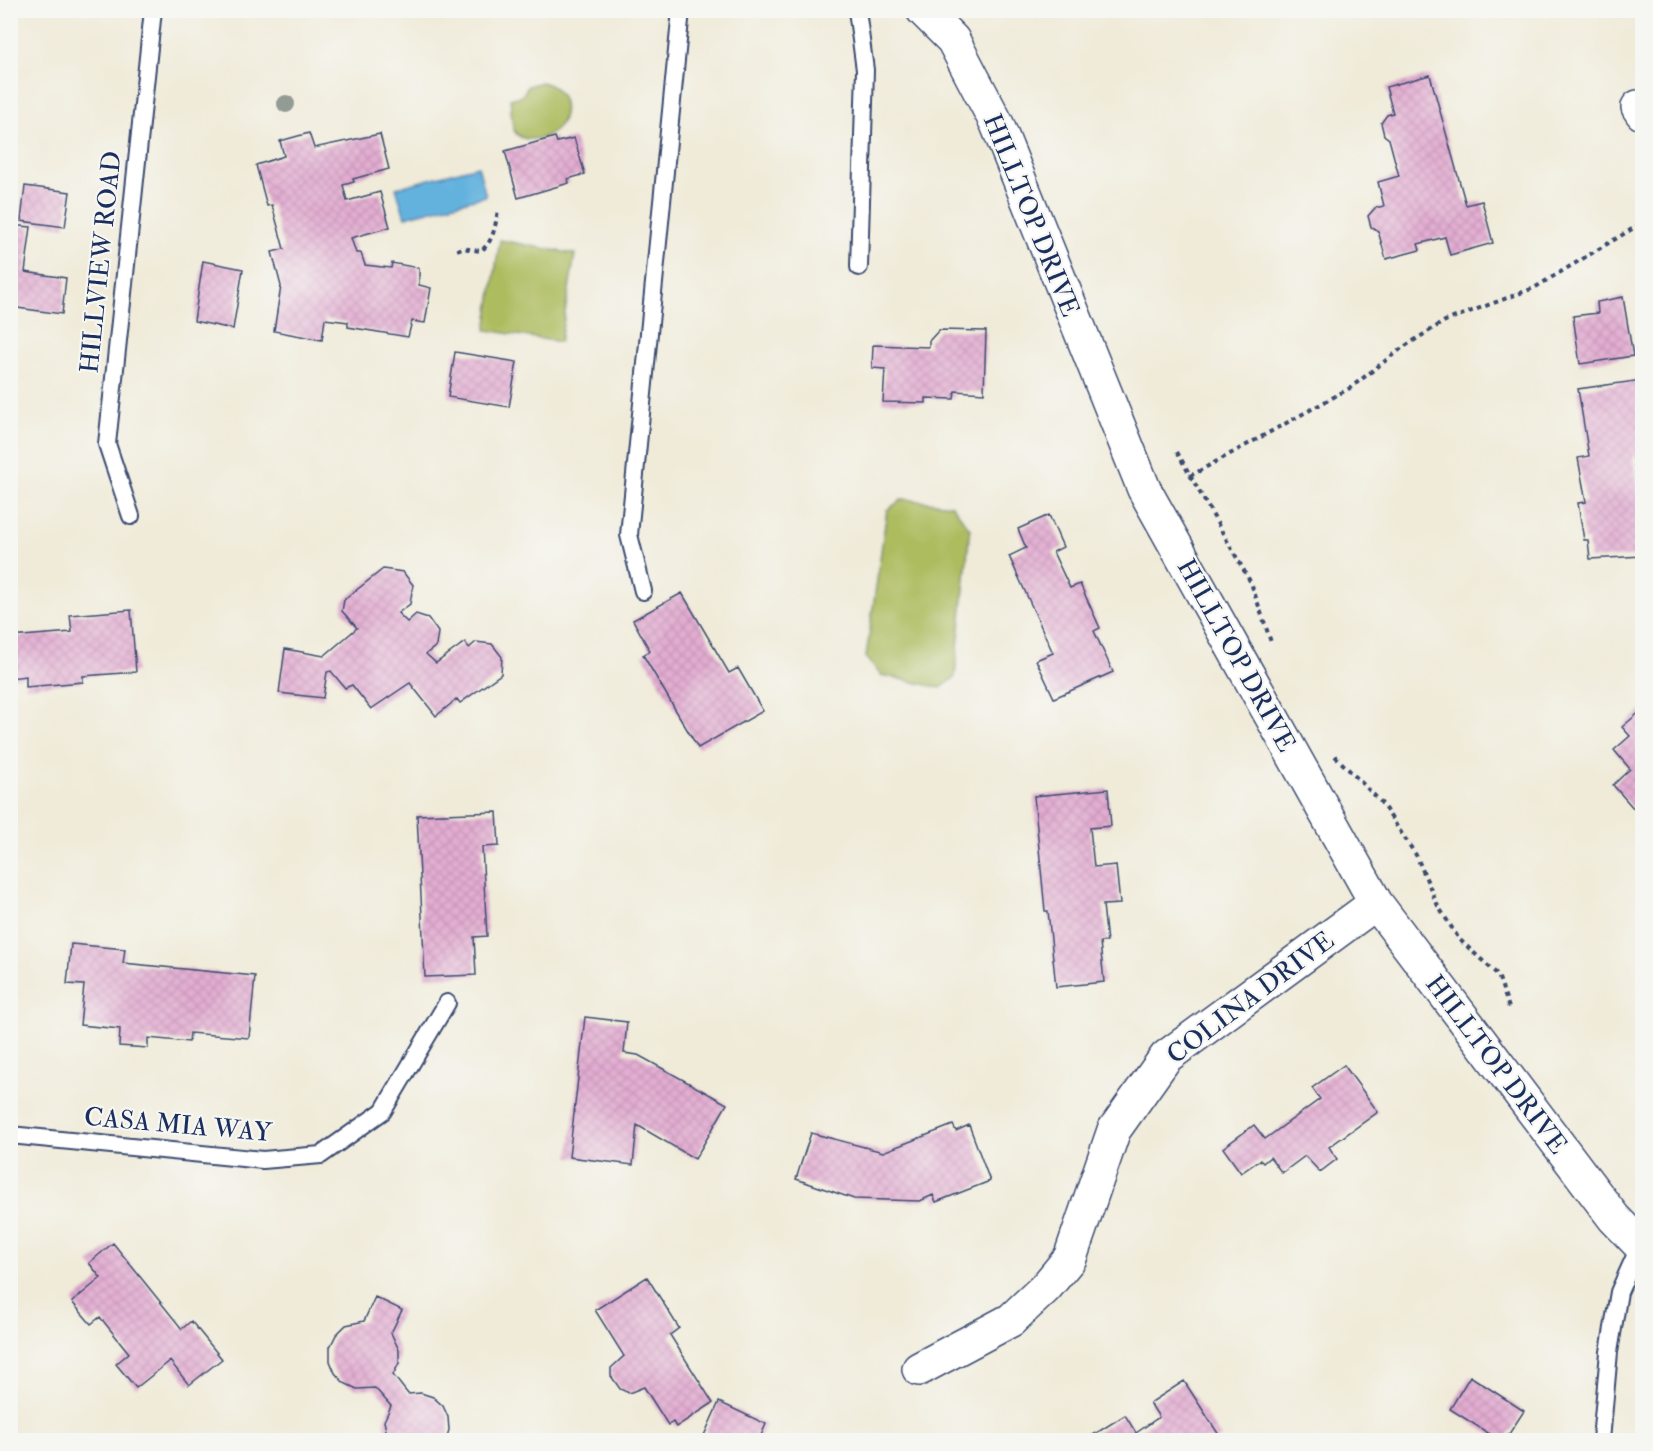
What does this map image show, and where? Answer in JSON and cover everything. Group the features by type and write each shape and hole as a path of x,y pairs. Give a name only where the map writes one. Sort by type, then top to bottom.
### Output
{"street":[{"name":"HILLTOP DRIVE","path":"923,10 953,40 997,124 1144,489 1376,903 1614,1218 1641,1246"},
{"name":"COLINA DRIVE","path":"919,1369 1011,1320 1046,1287 1070,1258 1114,1130 1166,1057 1376,903"}],"lane":[{"name":"HILLVIEW ROAD","path":"131,516 107,444 153,10"},
{"path":"644,591 629,535 681,10"},
{"path":"858,10 865,70 860,267"},
{"name":"CASA MIA WAY","path":"10,1135 263,1160 321,1155 383,1111 447,1003"},
{"path":"1601,1440 1619,1292 1641,1246"}],"path":[{"path":"457,250 462,248 481,251 489,244 493,238 498,210"},
{"path":"1190,476 1350,388 1402,348 1445,321 1534,288 1642,223"},
{"path":"1177,452 1251,583 1274,649"},
{"path":"1329,750 1380,801 1416,855 1438,906 1459,939 1498,975 1509,1008"}],"green space":[{"path":"541,82 553,86 560,94 564,103 561,123 544,137 522,138 513,128 510,99 522,96 528,86"},
{"path":"500,240 575,254 560,342 486,330"},
{"path":"903,499 952,505 970,529 955,677 941,688 881,675 866,657 887,510"}],"water":[{"path":"478,166 486,196 405,217 396,188"}],"building":[{"path":"1430,75 1466,205 1482,201 1493,243 1450,255 1445,237 1418,244 1420,250 1386,259 1378,231 1371,227 1368,216 1375,208 1384,206 1378,182 1399,176 1389,139 1384,135 1381,123 1387,115 1393,113 1386,87"},
{"path":"309,133 314,148 380,134 389,169 353,179 354,182 343,185 347,201 380,192 390,227 351,238 356,253 361,253 365,265 391,268 392,263 419,268 419,285 431,288 425,323 412,321 408,337 348,327 348,322 325,319 322,340 274,331 281,286 272,252 284,249 272,205 267,206 256,165 284,156 280,141"},
{"path":"555,137 557,142 574,138 585,174 568,179 569,183 518,198 505,151"},
{"path":"25,186 70,192 65,227 21,221"},
{"path":"10,225 31,227 25,272 66,278 62,314 10,307"},
{"path":"203,261 243,269 233,329 194,321"},
{"path":"1623,297 1633,356 1580,364 1573,316 1598,313 1597,302"},
{"path":"939,330 986,331 984,393 955,391 954,399 926,398 926,403 883,402 885,369 872,368 873,345 929,347 929,341"},
{"path":"455,352 517,362 509,407 448,397"},
{"path":"1642,380 1642,454 1633,456 1639,495 1642,493 1642,556 1590,559 1588,540 1584,540 1578,503 1586,502 1578,458 1589,456 1578,389"},
{"path":"1049,515 1063,547 1053,552 1070,588 1080,584 1100,628 1094,631 1113,672 1054,698 1036,660 1053,653 1009,556 1026,548 1018,529"},
{"path":"383,569 403,572 413,585 410,604 398,613 407,622 416,614 428,618 438,632 436,646 426,654 436,663 465,642 469,648 476,642 492,644 502,657 501,674 460,703 457,699 436,716 410,683 371,709 352,685 345,688 331,671 327,672 323,698 279,693 285,649 324,656 357,628 342,611 344,600"},
{"path":"682,593 729,673 738,668 763,711 698,748 643,655 650,651 633,620"},
{"path":"131,610 136,672 83,676 83,682 26,687 26,676 10,678 10,637 72,632 70,615"},
{"path":"1642,710 1642,818 1613,785 1630,769 1614,750 1630,736 1622,727"},
{"path":"1108,789 1111,826 1090,828 1094,867 1116,865 1120,904 1103,905 1107,942 1100,942 1104,982 1056,987 1048,911 1045,911 1034,796"},
{"path":"497,812 499,846 482,847 487,936 474,937 476,975 425,977 417,815"},
{"path":"71,944 125,949 123,963 255,976 249,1038 190,1033 189,1042 148,1038 148,1048 119,1046 120,1029 80,1025 84,985 67,984"},
{"path":"585,1017 627,1022 624,1053 638,1055 727,1104 695,1159 637,1125 633,1165 569,1157"},
{"path":"1344,1065 1378,1112 1329,1147 1337,1159 1320,1172 1305,1156 1282,1173 1270,1157 1263,1163 1260,1160 1241,1173 1223,1148 1254,1125 1265,1139 1320,1099 1312,1088"},
{"path":"953,1125 956,1131 969,1125 990,1181 936,1202 933,1195 920,1201 854,1199 796,1179 811,1133 883,1152"},
{"path":"113,1243 182,1329 191,1321 222,1359 189,1385 170,1361 136,1388 116,1364 129,1353 100,1317 91,1324 72,1302 101,1278 89,1263"},
{"path":"647,1277 679,1328 670,1335 713,1403 676,1427 673,1422 668,1425 644,1387 629,1393 620,1389 611,1376 611,1368 624,1356 595,1310"},
{"path":"375,1297 402,1310 391,1333 399,1350 399,1363 393,1375 408,1394 421,1393 433,1397 443,1406 448,1417 449,1430 446,1440 388,1440 384,1421 391,1406 375,1388 357,1389 344,1383 335,1373 330,1361 330,1347 336,1335 346,1325 364,1321"},
{"path":"1470,1376 1524,1411 1505,1440 1499,1440 1450,1409"},
{"path":"1184,1381 1221,1438 1217,1440 1085,1440 1125,1415 1136,1433 1159,1417 1150,1403"},
{"path":"719,1402 766,1424 759,1440 702,1440"}]}
